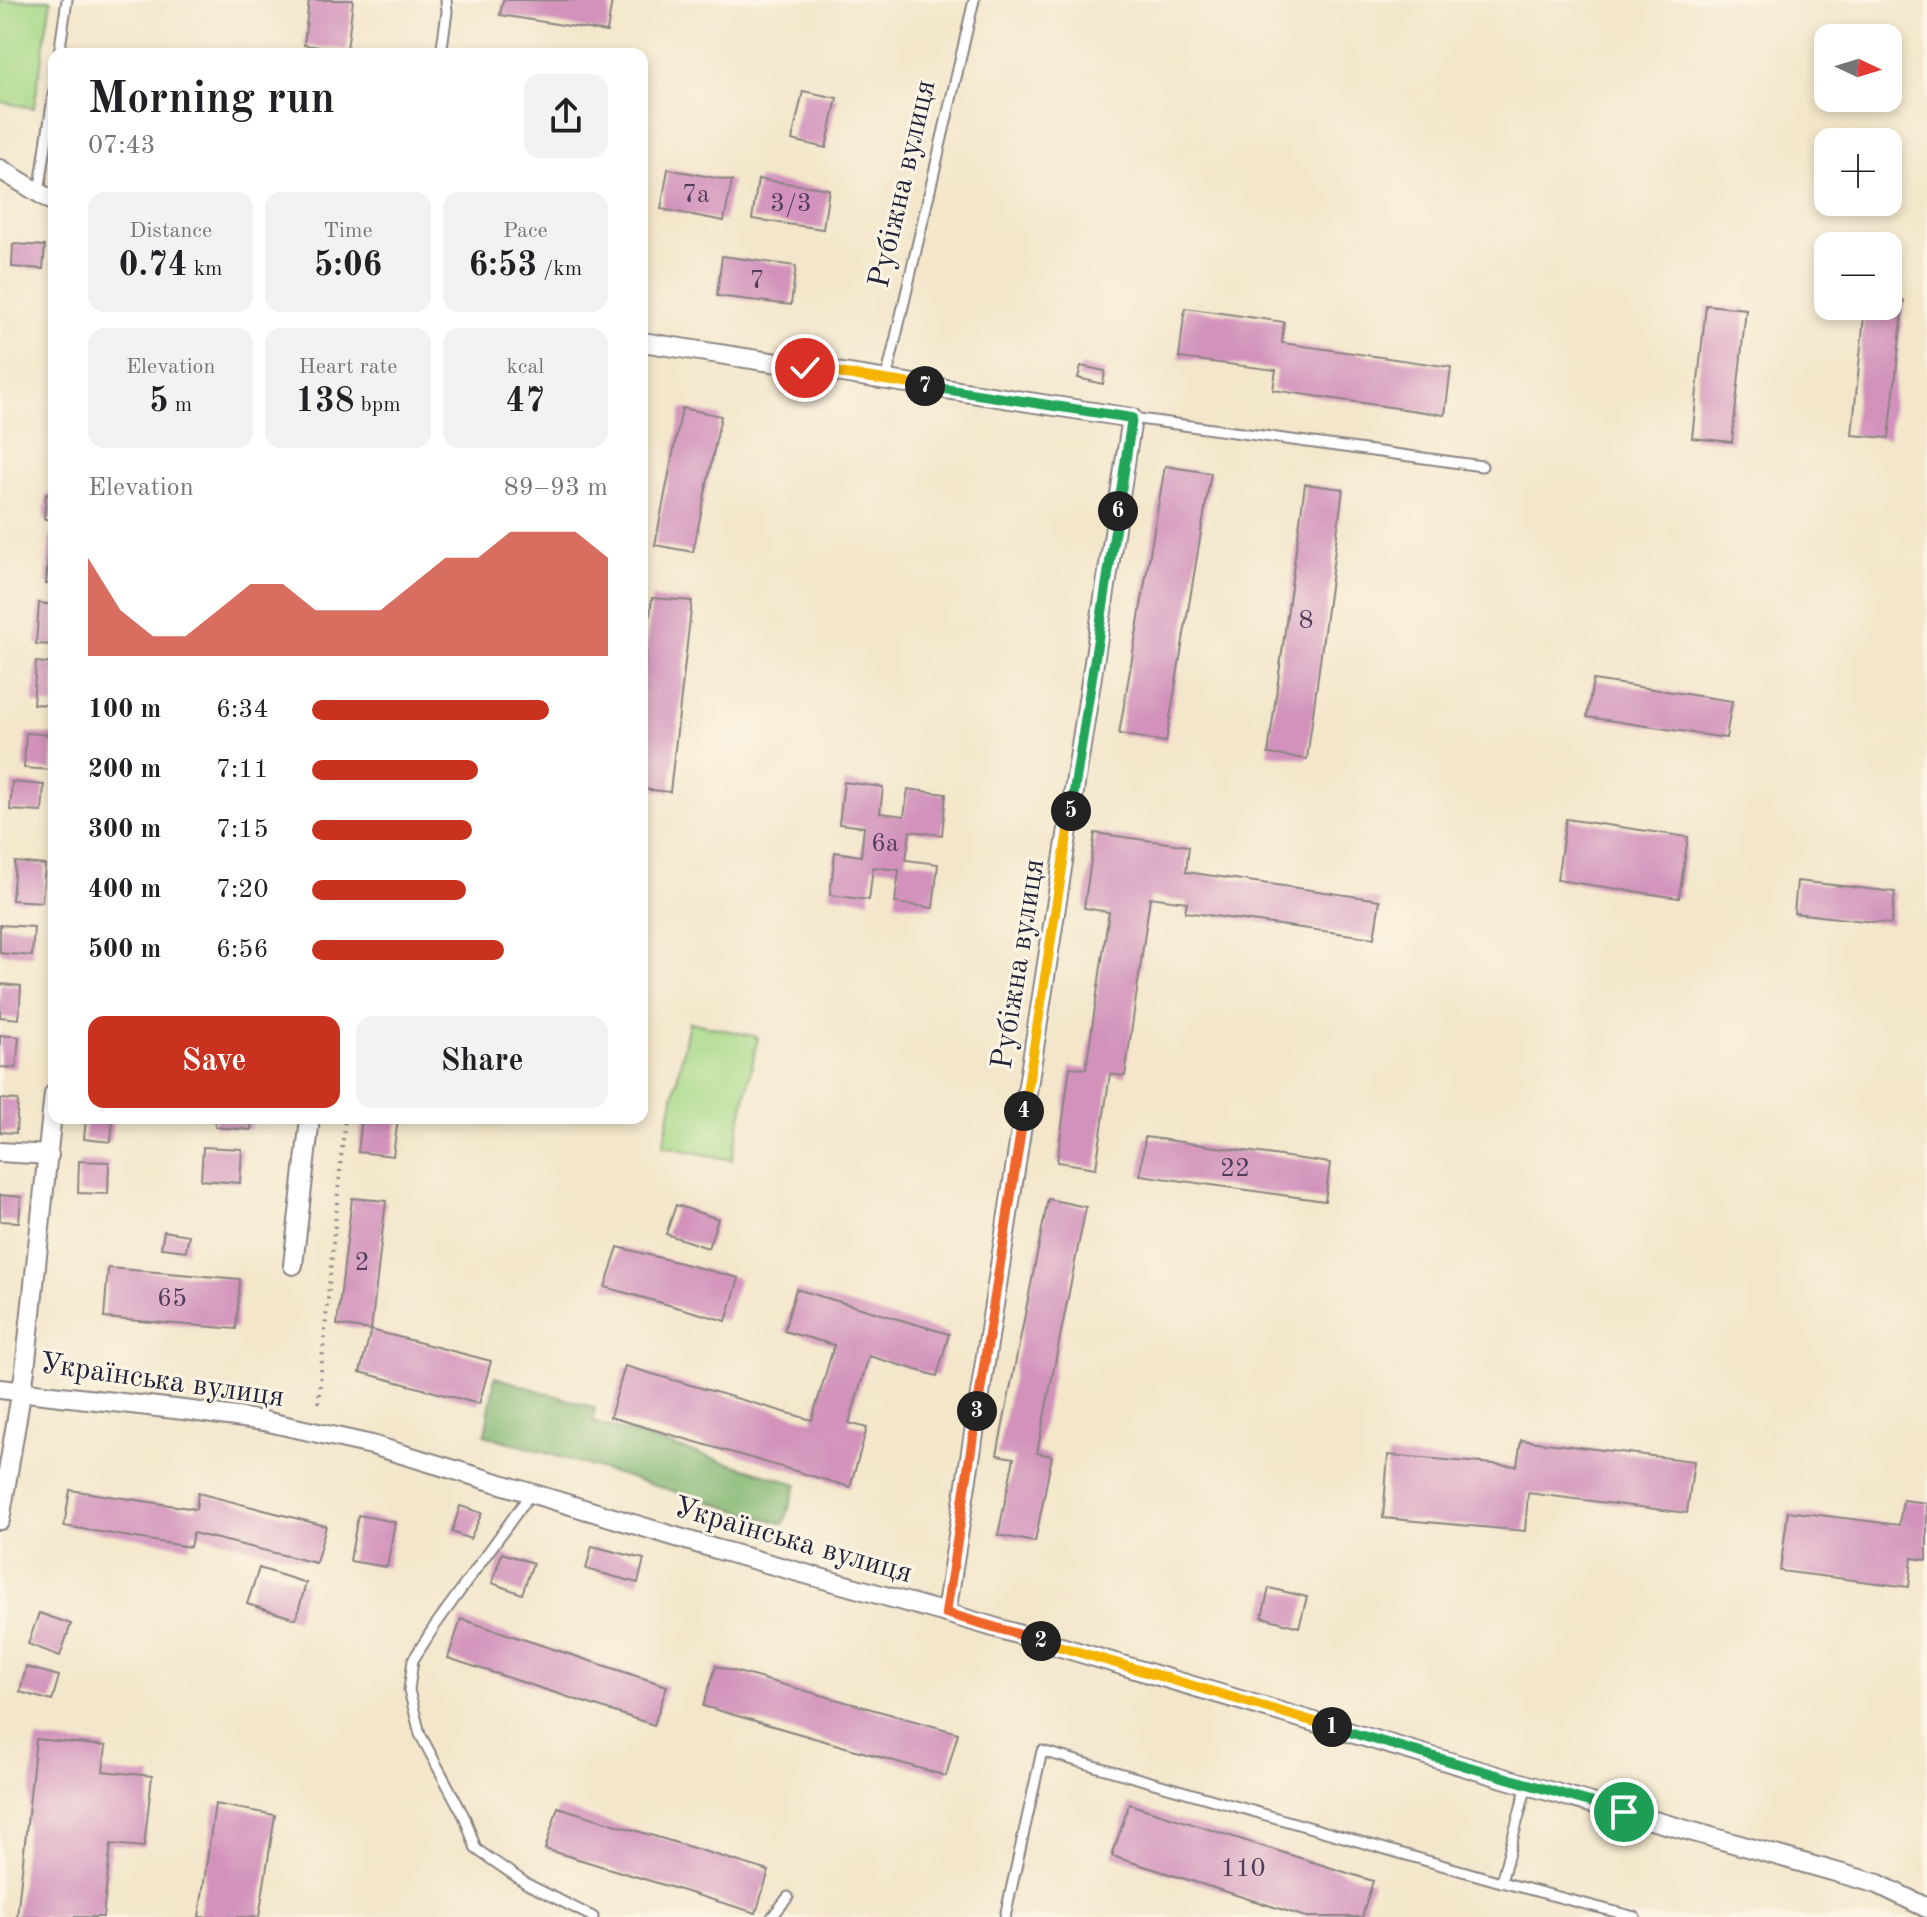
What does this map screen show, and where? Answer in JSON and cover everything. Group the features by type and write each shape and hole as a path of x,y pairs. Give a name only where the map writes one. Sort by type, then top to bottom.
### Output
{"street":[{"path":"0,169 46,198"},
{"path":"648,343 1132,418"},
{"name":"Рубіжна вулиця","path":"946,1613 1132,418"},
{"path":"0,1520 22,1390 52,1124"},
{"path":"293,1265 309,1124"},
{"path":"0,1152 49,1155"},
{"name":"Українська вулиця","path":"0,1389 264,1421 372,1445 716,1549 1878,1884 1927,1908"}],"lane":[{"path":"60,48 67,0"},
{"path":"442,48 446,0"},
{"name":"Рубіжна вулиця","path":"886,380 974,0"},
{"path":"46,198 48,171"},
{"path":"1132,418 1482,466"},
{"path":"531,1493 413,1660 409,1690 420,1734 465,1818 476,1849 527,1884 593,1917"},
{"path":"1005,1917 1042,1751 1501,1882 1635,1917"},
{"path":"1501,1882 1527,1785"},
{"path":"772,1917 788,1897"}],"path":[{"path":"318,1403 344,1124"}],"green space":[{"path":"0,0 51,0 34,108 0,102"},
{"path":"689,1022 758,1037 732,1160 663,1146"},
{"path":"495,1377 595,1408 593,1422 797,1484 784,1524 485,1435"}],"building":[{"path":"309,0 353,0 347,48 304,45"},
{"path":"503,0 612,0 607,32 500,15"},
{"path":"803,91 837,98 826,148 792,140"},
{"path":"668,169 732,181 724,221 661,209"},
{"path":"758,179 829,189 823,229 752,219"},
{"path":"13,244 45,246 43,269 12,267"},
{"path":"722,256 796,266 791,305 717,296"},
{"path":"1706,305 1746,309 1732,442 1692,438"},
{"path":"1185,308 1284,322 1282,343 1451,367 1445,415 1273,390 1276,370 1179,358"},
{"path":"1864,320 1902,320 1889,438 1852,435"},
{"path":"1081,366 1105,371 1103,384 1078,378"},
{"path":"682,408 721,416 693,552 655,545"},
{"path":"1165,466 1211,473 1166,742 1119,734"},
{"path":"1305,484 1343,489 1307,759 1268,754"},
{"path":"46,494 48,519 44,519"},
{"path":"652,598 692,601 670,792 648,790 648,632"},
{"path":"39,603 48,604 48,645 36,644"},
{"path":"36,662 48,663 48,705 33,704"},
{"path":"1593,680 1732,701 1726,738 1587,717"},
{"path":"26,733 48,735 48,770 24,768"},
{"path":"12,782 44,785 42,812 10,810"},
{"path":"844,782 883,787 880,813 904,816 908,789 946,794 942,835 910,831 906,860 938,864 933,908 895,903 899,870 873,867 869,900 830,895 835,852 861,856 864,827 839,824"},
{"path":"1566,819 1688,837 1679,898 1557,880"},
{"path":"1095,833 1189,846 1186,872 1380,900 1374,938 1185,912 1187,902 1150,897 1125,1076 1110,1074 1096,1168 1057,1162 1070,1067 1086,1069 1109,912 1084,908"},
{"path":"15,862 45,865 42,902 12,900"},
{"path":"1797,881 1895,892 1891,924 1794,913"},
{"path":"0,925 34,927 32,956 0,953"},
{"path":"0,984 21,986 19,1019 0,1017"},
{"path":"0,1035 19,1037 16,1068 0,1067"},
{"path":"0,1099 18,1100 16,1133 0,1132"},
{"path":"85,1124 112,1124 111,1142 84,1139"},
{"path":"215,1124 252,1124 251,1130 215,1127"},
{"path":"361,1124 397,1124 393,1156 358,1152"},
{"path":"1145,1137 1330,1163 1325,1201 1140,1175"},
{"path":"203,1147 242,1149 240,1183 201,1180"},
{"path":"79,1161 109,1162 108,1194 78,1193"},
{"path":"0,1195 21,1197 19,1222 0,1221"},
{"path":"352,1198 386,1201 371,1330 337,1325"},
{"path":"1048,1199 1086,1207 1037,1453 1052,1456 1035,1542 998,1535 1014,1458 997,1455"},
{"path":"676,1205 718,1219 708,1248 666,1234"},
{"path":"164,1231 189,1235 186,1251 161,1248"},
{"path":"618,1247 739,1278 726,1321 605,1287"},
{"path":"108,1268 240,1279 236,1329 104,1318"},
{"path":"796,1289 949,1334 937,1376 869,1356 849,1423 867,1428 850,1487 610,1417 625,1366 812,1420 834,1345 784,1331"},
{"path":"371,1330 491,1361 479,1404 360,1372"},
{"path":"1521,1440 1694,1461 1687,1513 1528,1493 1525,1531 1383,1518 1388,1455 1517,1466"},
{"path":"70,1490 196,1509 198,1493 326,1526 316,1563 193,1533 190,1547 64,1526"},
{"path":"1903,1500 1927,1503 1927,1560 1912,1558 1909,1587 1780,1571 1788,1511 1899,1525"},
{"path":"460,1506 482,1513 470,1539 452,1532"},
{"path":"358,1515 395,1522 387,1567 350,1561"},
{"path":"592,1546 644,1559 638,1583 586,1569"},
{"path":"502,1553 533,1563 522,1594 492,1583"},
{"path":"259,1568 306,1583 296,1619 247,1604"},
{"path":"1269,1588 1307,1597 1299,1627 1262,1617"},
{"path":"39,1613 71,1624 60,1656 28,1644"},
{"path":"461,1619 667,1686 654,1725 448,1658"},
{"path":"716,1666 958,1733 946,1776 703,1706"},
{"path":"26,1667 59,1676 52,1701 20,1692"},
{"path":"36,1739 106,1746 103,1771 152,1776 144,1847 111,1844 103,1917 17,1917"},
{"path":"215,1804 275,1815 259,1917 199,1917"},
{"path":"1129,1804 1373,1881 1362,1917 1306,1917 1112,1856"},
{"path":"558,1807 769,1871 756,1913 545,1849"}],"route":[{"path":"805,368 1132,418 946,1613 1624,1812"}]}
